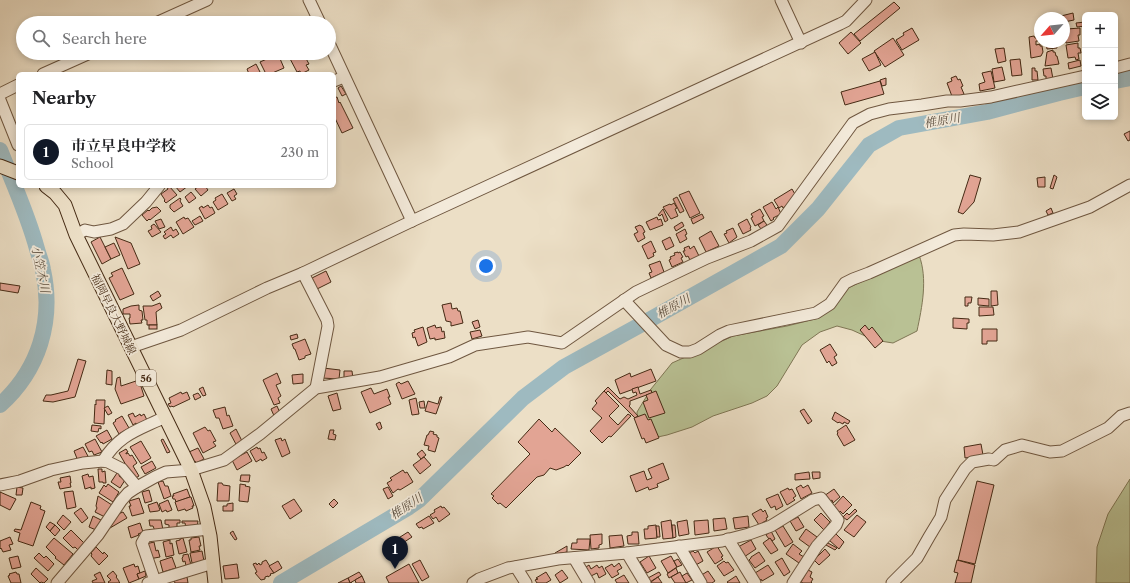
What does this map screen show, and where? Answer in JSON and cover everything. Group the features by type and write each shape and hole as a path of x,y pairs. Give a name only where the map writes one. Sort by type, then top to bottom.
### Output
{"main road":[{"path":"0,166 16,172"},
{"name":"福岡早良大野城線","path":"49,188 65,205 76,235 191,470 204,507 209,529 215,583"}],"street":[{"path":"172,16 207,0"},
{"path":"309,0 317,16"},
{"path":"781,0 801,43"},
{"path":"131,348 181,330 267,288 303,273 412,221 801,43 846,21 866,0"},
{"path":"336,58 412,221"},
{"path":"47,72 74,60"},
{"path":"1118,67 1130,64"},
{"path":"336,80 344,76"},
{"path":"58,583 98,535 128,493 166,472 191,470 224,460 260,434 316,388 380,376 449,357 475,345 528,337 562,343 636,292 707,258 750,242 778,226 853,123 870,114 889,109 991,97 1082,77"},
{"path":"0,94 16,87"},
{"path":"0,100 16,140"},
{"path":"624,300 666,344 681,352 690,352 730,331 816,313 830,304 845,283 853,278 869,273 954,236 964,234 993,235 1019,232 1090,206 1130,185"},
{"path":"76,235 85,230 94,232 111,229 123,224 146,202 157,188"},
{"path":"303,273 327,320 328,326 316,388"},
{"path":"892,583 917,558 941,517 945,500 965,469 972,462 989,459 994,460 1005,450 1022,444 1050,452 1062,451 1108,428 1121,416 1130,413"},
{"path":"103,461 115,445 136,430 165,417"},
{"path":"0,485 20,481 51,470 83,463 103,461 122,469 137,487"},
{"path":"473,583 479,579 508,568 558,560 679,546 728,539 749,534 771,526 812,500 821,498 838,520 836,525 817,546 794,583"},
{"path":"209,529 146,536 142,543 151,582 213,563"},
{"path":"728,539 756,583"},
{"path":"679,546 701,583"},
{"path":"627,553 645,583"},
{"path":"574,558 589,583"},
{"path":"516,567 526,583"}],"green space":[{"path":"919,255 922,264 924,283 917,331 893,343 874,340 852,330 837,326 820,332 802,345 777,386 767,396 752,403 713,416 692,427 667,435 653,438 638,426 637,412 651,389 672,363 733,336 787,326 819,318 848,288"},
{"path":"1130,479 1130,583 1096,583 1097,547 1108,514"}],"building":[{"path":"894,2 900,8 860,41 854,34"},
{"path":"1073,13 1074,20 1070,21 1070,14"},
{"path":"1082,22 1082,26 1077,27 1076,23"},
{"path":"912,28 919,40 902,50 896,40 904,35 903,33"},
{"path":"1080,28 1080,35 1078,35 1079,41 1070,42 1070,29"},
{"path":"851,32 861,43 848,54 839,43"},
{"path":"1034,36 1034,48 1042,48 1043,52 1041,56 1031,58 1029,37"},
{"path":"893,38 904,55 885,67 874,51"},
{"path":"1078,43 1078,48 1080,48 1081,53 1078,53 1079,59 1076,60 1075,57 1068,58 1066,48 1070,48 1070,44"},
{"path":"1004,48 1006,61 998,63 995,49"},
{"path":"1053,50 1057,56 1059,64 1045,66 1047,52"},
{"path":"875,52 881,65 869,71 862,59"},
{"path":"1020,59 1022,75 1012,76 1010,60"},
{"path":"264,60 281,60 284,68 275,72 265,72 260,62"},
{"path":"291,60 307,60 309,64 306,65 309,70 305,72 297,72"},
{"path":"1080,60 1081,66 1069,69 1068,63"},
{"path":"256,64 260,72 248,72 247,69"},
{"path":"1002,67 1005,80 994,82 992,69"},
{"path":"1032,68 1035,68 1035,71 1037,71 1038,80 1032,80"},
{"path":"1051,68 1053,79 1046,81 1046,76 1044,76 1043,69"},
{"path":"991,71 995,88 980,91 979,84 985,82 982,73"},
{"path":"956,76 958,80 960,79 964,94 953,99 947,83 952,81 951,78"},
{"path":"886,78 886,85 882,86 880,80"},
{"path":"880,81 884,94 845,105 841,92"},
{"path":"341,86 346,94 342,96 338,88"},
{"path":"336,97 339,103 340,102 353,128 342,133 336,120"},
{"path":"1130,131 1130,140 1128,141 1124,134"},
{"path":"970,175 981,178 974,202 963,214 958,212"},
{"path":"1054,175 1057,177 1053,189 1050,188"},
{"path":"1045,177 1045,187 1038,187 1037,178"},
{"path":"171,188 177,195 166,203 161,194"},
{"path":"177,188 185,188 180,192"},
{"path":"206,188 208,190 201,196 195,189"},
{"path":"234,189 237,194 234,196 236,199 232,201 227,193"},
{"path":"792,189 796,196 794,200 783,208 782,206 779,208 774,200"},
{"path":"689,191 700,213 690,218 679,195"},
{"path":"191,192 196,198 189,203 185,197"},
{"path":"222,194 228,204 218,210 213,202 216,200 215,198"},
{"path":"677,197 684,211 680,213 673,199"},
{"path":"180,198 183,206 174,212 170,208 170,205"},
{"path":"772,202 776,209 778,207 781,214 773,218 774,219 771,221 763,207"},
{"path":"674,203 677,208 675,209 678,216 671,219 663,207"},
{"path":"208,205 210,208 212,207 215,213 205,219 199,208 202,206 203,208"},
{"path":"157,207 161,211 147,221 142,215 148,210 149,211 152,208"},
{"path":"1051,208 1053,213 1048,215 1046,211"},
{"path":"663,209 668,220 665,222 662,214 660,216 658,215"},
{"path":"760,209 764,216 762,217 764,221 755,226 751,218 753,217 751,214"},
{"path":"702,214 704,218 693,224 691,219"},
{"path":"200,216 203,221 195,225 192,221"},
{"path":"184,217 185,219 188,218 194,227 183,234 176,222"},
{"path":"657,217 658,220 661,219 663,225 650,230 646,222"},
{"path":"161,219 165,227 159,229 155,221"},
{"path":"747,219 751,230 743,234 738,224"},
{"path":"764,221 767,225 761,229 758,225"},
{"path":"682,222 684,226 676,231 674,227"},
{"path":"154,224 161,232 152,237 148,231 152,229 151,226"},
{"path":"640,225 645,232 643,233 645,238 638,242 634,234 638,232 635,227"},
{"path":"171,227 173,231 176,229 179,234 173,238 171,235 165,239 163,236 166,234 164,232"},
{"path":"733,228 737,237 729,243 724,234 727,233 726,231"},
{"path":"685,229 687,239 680,243 676,234"},
{"path":"711,231 719,246 706,252 699,238"},
{"path":"100,237 111,259 102,264 91,242"},
{"path":"115,237 131,243 140,264 128,269"},
{"path":"670,237 674,246 666,250 662,241"},
{"path":"651,241 656,252 653,253 654,256 648,259 642,246"},
{"path":"114,243 120,255 111,259 105,247"},
{"path":"689,246 690,249 694,246 699,256 690,260 688,256 686,257 683,251 685,251 684,248"},
{"path":"680,252 683,257 681,258 683,262 672,267 669,260 671,259 670,257 675,255 674,253"},
{"path":"660,261 664,272 651,278 649,273 652,272 649,265"},
{"path":"122,268 134,294 120,300 109,278 113,276 111,273"},
{"path":"326,271 331,282 317,289 312,278"},
{"path":"0,283 20,286 18,293 0,290"},
{"path":"158,291 161,296 153,301 150,296"},
{"path":"991,291 997,291 998,305 991,306"},
{"path":"965,297 972,297 971,303 968,303 968,306 965,306"},
{"path":"978,298 989,299 989,306 978,305"},
{"path":"160,303 162,308 156,312 157,325 147,325 143,306 152,306"},
{"path":"451,303 452,309 457,308 458,311 460,311 463,323 451,326 451,322 446,321 442,305"},
{"path":"139,305 139,310 142,311 142,323 130,324 130,314 123,314 123,309"},
{"path":"979,307 993,307 994,315 979,316"},
{"path":"953,318 969,319 967,329 953,328"},
{"path":"478,320 480,327 475,329 472,322"},
{"path":"149,325 157,325 157,329 149,329"},
{"path":"435,325 436,328 441,327 442,332 444,331 445,338 435,340 435,338 430,339 427,328"},
{"path":"865,325 869,330 872,327 883,341 875,348 860,330"},
{"path":"423,327 427,342 418,346 412,333 415,332 414,330"},
{"path":"982,329 997,329 997,341 987,341 987,344 982,344"},
{"path":"480,330 482,336 472,339 470,332"},
{"path":"297,334 298,338 291,340 290,336"},
{"path":"305,339 311,354 299,360 292,344"},
{"path":"830,344 837,355 834,357 837,363 832,366 829,361 827,363 820,350"},
{"path":"78,359 86,361 75,397 53,402 43,401 46,395 68,391"},
{"path":"323,368 340,370 339,379 322,378"},
{"path":"651,369 656,381 620,394 615,380 630,373 631,377"},
{"path":"107,370 112,371 112,385 106,384"},
{"path":"344,371 352,371 353,379 344,380"},
{"path":"277,373 281,383 276,385 281,396 278,398 280,403 274,405 263,380"},
{"path":"303,374 303,383 293,384 292,375"},
{"path":"120,377 121,386 139,380 144,396 121,404 115,389 117,378"},
{"path":"408,381 415,394 402,399 396,384 399,382 401,384"},
{"path":"203,387 206,395 203,396 199,389"},
{"path":"608,387 620,399 624,397 628,399 637,395 636,392 633,393 632,389 638,387 640,394 651,390 652,393 630,401 629,406 638,416 635,418 608,391 606,393 604,391"},
{"path":"371,388 374,394 387,389 391,404 370,413 361,392"},
{"path":"604,391 619,406 609,416 618,425 628,414 631,416 611,437 609,436 602,443 590,431 602,418 592,409 597,403 595,401"},
{"path":"656,391 665,413 649,418 643,402 648,400 646,395"},
{"path":"181,392 182,394 187,392 190,399 170,407 168,404 171,403 169,398"},
{"path":"198,393 201,397 195,400 193,395"},
{"path":"337,393 341,409 333,411 328,396"},
{"path":"440,397 442,397 436,414 425,411 428,401 438,404"},
{"path":"416,398 419,414 412,415 409,400"},
{"path":"96,400 105,400 104,424 94,423"},
{"path":"424,401 425,408 420,408 419,402"},
{"path":"108,406 112,413 108,415 104,408"},
{"path":"277,406 280,413 275,418 271,409"},
{"path":"225,407 227,416 229,415 233,426 223,429 219,418 216,418 213,410"},
{"path":"804,409 812,421 808,424 800,411"},
{"path":"835,412 850,421 848,424 844,422 843,424 838,423 832,419"},
{"path":"133,413 135,417 140,414 141,416 144,414 147,420 137,425 136,423 133,425 128,415"},
{"path":"645,414 648,420 651,419 659,438 646,443 644,438 642,439 634,418"},
{"path":"122,416 129,428 119,434 113,423"},
{"path":"539,419 552,432 555,428 581,453 568,466 567,465 556,470 550,468 544,475 537,477 506,508 500,503 498,504 492,498 494,496 491,494 530,454 518,442"},
{"path":"380,422 382,428 379,430 376,424"},
{"path":"92,425 101,426 101,429 99,428 98,432 91,431"},
{"path":"846,425 855,440 844,446 837,434 837,431"},
{"path":"205,427 208,431 210,430 216,441 213,442 216,446 203,453 193,433"},
{"path":"236,429 244,445 238,448 230,433"},
{"path":"107,430 112,439 103,444 96,436"},
{"path":"330,430 334,430 333,434 336,435 335,440 328,439"},
{"path":"430,431 434,432 433,434 437,435 439,438 435,452 428,450 429,446 424,445"},
{"path":"281,438 282,441 285,439 290,453 282,457 275,440"},
{"path":"95,439 102,452 94,455 92,451 89,452 85,444"},
{"path":"163,439 170,452 167,453 161,440"},
{"path":"141,441 151,458 141,464 130,447"},
{"path":"981,444 983,455 965,458 964,447"},
{"path":"83,447 89,458 78,461 74,451"},
{"path":"257,447 258,449 260,448 262,453 264,452 267,458 256,462 250,451"},
{"path":"198,448 204,459 196,463 189,452"},
{"path":"126,449 128,452 126,454 128,453 130,456 132,455 137,463 133,466 139,476 134,479 119,453"},
{"path":"422,450 426,455 421,459 417,454"},
{"path":"247,452 252,461 237,470 232,460"},
{"path":"424,457 431,465 420,474 413,465"},
{"path":"152,461 156,468 145,474 141,467"},
{"path":"663,463 669,479 657,484 658,487 649,490 648,487 636,492 630,476 644,471 647,480 652,478 648,469"},
{"path":"98,469 102,469 102,472 105,471 106,483 99,482"},
{"path":"403,470 405,473 407,472 413,482 393,493 387,483 392,480 390,478"},
{"path":"809,472 810,479 795,480 795,474"},
{"path":"812,472 820,472 820,478 813,479"},
{"path":"117,473 120,474 119,476 125,480 120,488 111,482"},
{"path":"88,474 89,477 93,476 95,488 91,489 91,487 85,489 82,476"},
{"path":"241,475 250,475 249,482 240,481"},
{"path":"70,476 71,487 60,489 58,482 61,482 60,478"},
{"path":"163,481 165,486 168,486 171,496 164,499 158,482"},
{"path":"977,481 994,485 975,564 958,560"},
{"path":"218,483 230,486 229,501 217,501"},
{"path":"108,484 119,492 113,502 99,493 104,485 106,487"},
{"path":"240,484 250,487 248,502 239,501"},
{"path":"801,485 803,488 808,485 812,493 801,499 796,488"},
{"path":"17,487 23,488 22,495 16,495"},
{"path":"388,487 393,496 388,499 383,489"},
{"path":"788,488 789,490 792,489 796,496 793,498 795,500 787,505 780,492"},
{"path":"187,489 190,497 176,502 175,499 173,499 173,494"},
{"path":"834,489 840,497 833,503 832,500 829,502 824,496"},
{"path":"149,490 152,501 145,503 142,492"},
{"path":"73,491 76,507 67,509 64,492"},
{"path":"0,492 16,499 10,510 0,505"},
{"path":"778,494 783,506 776,510 775,506 771,508 766,499"},
{"path":"98,496 112,505 105,517 95,512 97,508"},
{"path":"843,496 852,505 843,514 840,511 839,513 833,507"},
{"path":"191,497 194,506 192,506 193,508 186,511 185,509 178,511 175,502"},
{"path":"139,498 144,513 132,516 129,501"},
{"path":"294,499 302,511 290,519 282,506"},
{"path":"334,499 338,503 333,508 329,504"},
{"path":"168,500 172,510 162,512 159,504"},
{"path":"31,502 41,506 40,509 45,511 33,546 18,541 20,533 14,531 15,529 21,530"},
{"path":"157,502 160,510 150,512 148,505"},
{"path":"233,503 233,511 223,511 223,506"},
{"path":"441,506 442,508 444,507 450,514 439,522 436,517 433,519 430,515 435,512 434,510"},
{"path":"81,508 88,518 82,523 74,513"},
{"path":"761,509 763,512 765,510 768,517 766,518 767,520 759,525 752,514"},
{"path":"855,509 857,511 847,520 843,517 847,513 849,515"},
{"path":"123,512 127,518 110,528 118,514"},
{"path":"821,513 830,522 824,530 814,520"},
{"path":"63,515 71,522 64,530 57,523"},
{"path":"857,515 866,522 854,537 844,530"},
{"path":"93,516 101,520 96,530 89,527"},
{"path":"429,516 434,523 423,529 422,527 419,528 416,524"},
{"path":"748,516 749,527 735,529 733,518"},
{"path":"798,517 804,527 796,531 790,521"},
{"path":"725,518 727,529 714,531 713,519"},
{"path":"149,520 161,520 163,530 155,531 153,526 150,526"},
{"path":"165,520 180,520 180,523 177,523 177,528 169,529 169,525 165,524"},
{"path":"671,520 673,538 663,539 661,522"},
{"path":"687,520 689,534 679,536 677,522"},
{"path":"708,520 709,533 695,535 694,521"},
{"path":"182,521 198,521 197,527 186,528 185,523 182,523"},
{"path":"50,522 55,525 50,531 46,527"},
{"path":"140,523 143,532 131,538 128,527"},
{"path":"55,525 60,530 55,536 50,531"},
{"path":"656,525 657,538 645,539 644,529 648,529 648,526"},
{"path":"672,525 675,525 676,537 673,538"},
{"path":"656,526 659,526 660,537 657,537"},
{"path":"783,526 793,542 785,547 775,530"},
{"path":"806,529 817,537 810,547 799,539"},
{"path":"71,530 85,544 78,550 75,547 73,548 63,538"},
{"path":"233,531 237,539 235,540 230,533"},
{"path":"771,531 775,539 772,541 766,535"},
{"path":"408,532 412,537 398,546 396,543 399,542 397,539"},
{"path":"632,532 638,532 639,544 628,544 627,536 632,535"},
{"path":"835,533 844,542 839,549 829,540"},
{"path":"602,534 602,544 599,545 599,548 591,549 590,535"},
{"path":"622,535 624,546 610,548 609,536"},
{"path":"10,537 13,544 9,545 11,550 3,552 1,548 0,549 0,541"},
{"path":"199,537 201,546 199,546 200,550 191,552 189,540 191,540 191,538"},
{"path":"54,538 73,554 64,565 55,558 56,557 46,547"},
{"path":"183,538 187,552 179,554 176,541"},
{"path":"770,538 778,550 771,554 763,543"},
{"path":"577,539 590,539 589,550 571,549 572,543 577,543"},
{"path":"170,540 174,555 166,557 163,542"},
{"path":"751,540 756,549 744,557 738,547"},
{"path":"154,542 156,551 158,550 160,557 149,559 146,544"},
{"path":"828,543 837,548 835,550 826,545"},
{"path":"793,544 802,551 799,554 804,557 799,563 786,554"},
{"path":"567,546 567,552 555,553"},
{"path":"717,546 723,556 721,557 723,559 715,564 707,552"},
{"path":"96,547 103,554 104,552 108,556 99,565 91,556 91,553"},
{"path":"825,549 830,555 819,565 814,560"},
{"path":"202,551 204,561 192,563 190,553"},
{"path":"693,551 695,553 698,551 703,561 694,566 687,554"},
{"path":"759,552 765,561 755,568 749,560"},
{"path":"39,553 44,558 46,556 54,564 48,571 34,558"},
{"path":"188,554 191,565 186,566 185,561 183,562 182,558 183,555"},
{"path":"18,556 21,567 12,569 9,558"},
{"path":"649,556 656,568 647,573 640,562"},
{"path":"671,556 677,567 668,573 661,561"},
{"path":"172,557 176,568 163,572 160,561"},
{"path":"782,558 790,572 784,576 775,562"},
{"path":"678,559 682,565 677,567 674,561"},
{"path":"266,560 274,573 261,580 255,573 257,572 253,564 256,563 257,565 259,563 260,565"},
{"path":"420,560 429,577 422,581 412,564"},
{"path":"957,560 975,565 971,583 955,583 958,573 954,572"},
{"path":"278,561 282,568 274,573 269,566"},
{"path":"724,561 726,563 728,562 734,570 724,576 717,566"},
{"path":"619,563 622,568 617,571 619,574 612,578 605,568 612,564 614,567"},
{"path":"134,564 135,567 138,566 140,573 137,574 139,579 129,583 123,568"},
{"path":"237,564 239,578 225,579 223,566"},
{"path":"409,564 419,583 389,583 386,577"},
{"path":"589,565 591,569 597,565 599,568 602,566 606,574 599,578 597,573 591,576 586,567"},
{"path":"768,565 774,574 762,581 761,579 759,581 755,573"},
{"path":"36,568 48,579 44,583 40,583 31,574"},
{"path":"676,568 678,573 669,578 667,574"},
{"path":"562,570 568,578 560,583 555,575"},
{"path":"808,570 812,572 810,577 813,579 811,582 812,583 803,583 801,582"},
{"path":"113,571 120,583 108,582 111,580 107,576"},
{"path":"145,571 146,576 139,579 137,574"},
{"path":"708,571 715,581 712,583 704,583 700,576"},
{"path":"16,572 19,574 21,583 11,583 8,576 10,575 9,574"},
{"path":"100,572 105,583 93,583 92,581 97,579 94,575"},
{"path":"359,572 362,576 350,583 348,578"},
{"path":"546,572 551,580 546,583 537,583 535,580 538,579 536,578"},
{"path":"659,572 661,575 650,582 648,578"},
{"path":"680,572 687,583 675,583 671,577"},
{"path":"687,573 692,580 686,583 682,576"},
{"path":"624,575 629,583 617,583 615,580"},
{"path":"362,576 365,583 356,583 355,580"},
{"path":"736,576 740,583 727,582"},
{"path":"187,577 188,583 175,583 174,581"},
{"path":"658,577 662,583 651,583 651,582"},
{"path":"348,578 350,583 338,583"}],"waterway":[{"name":"椎原川","path":"1118,80 1130,78"},
{"name":"椎原川","path":"281,583 419,500 523,398 564,367 781,246 818,209 869,145 899,128 987,112 1082,88"},
{"name":"小笠木川","path":"0,150 25,211 41,262 46,289 45,326 34,360 25,376 0,405"}],"place":[{"name":"市立早良中学校","path":"395,569"}]}
